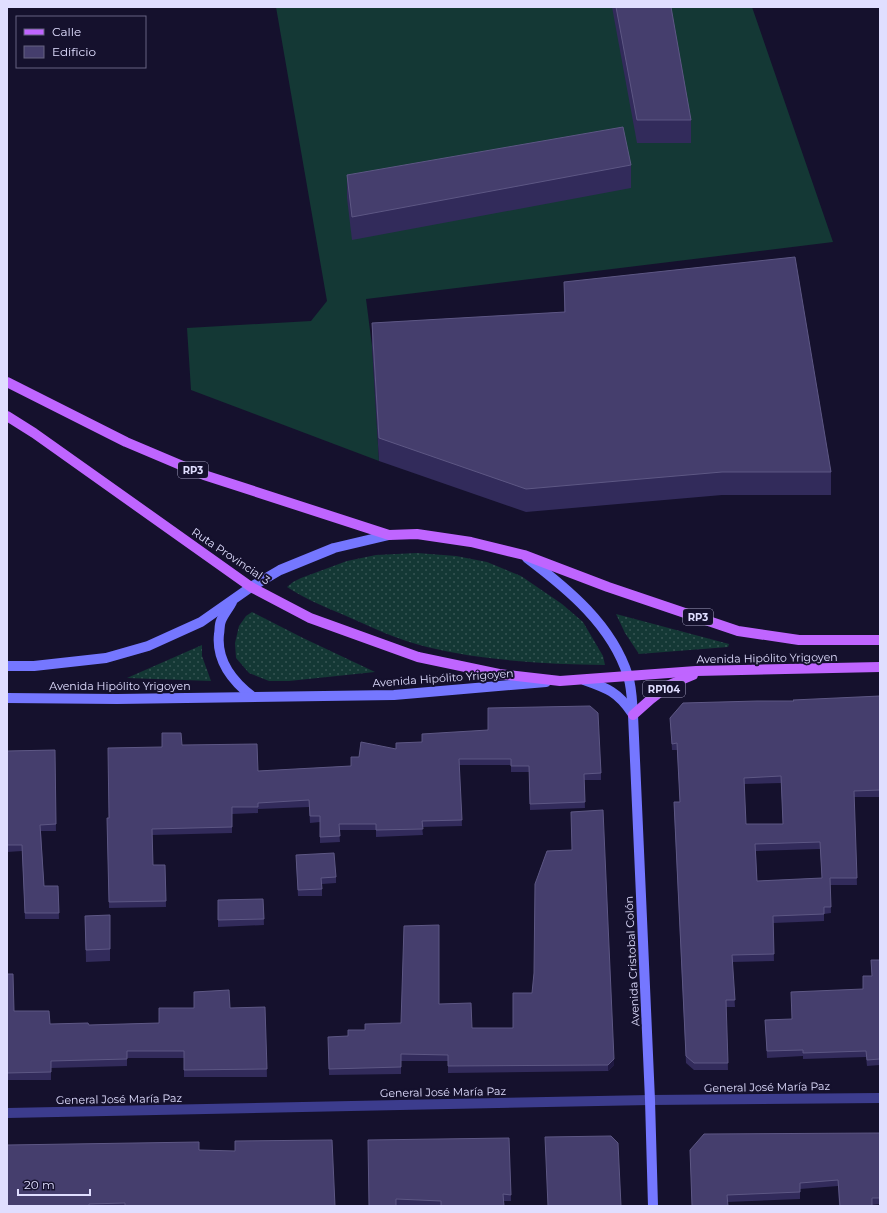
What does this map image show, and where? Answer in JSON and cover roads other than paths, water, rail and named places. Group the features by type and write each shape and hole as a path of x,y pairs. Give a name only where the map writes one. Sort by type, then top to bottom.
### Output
{"main road":[{"name":"RP3","path":"7,382 126,442 204,475 389,535"},
{"name":"Ruta Provincial 3","path":"7,416 34,433 251,587 310,618 418,657 500,674 560,681"},
{"name":"Avenida Hipólito Yrigoyen","path":"7,666 34,666 106,658 141,648 201,622 251,587 280,570 334,548 389,535 417,534 471,542 524,555 608,587 738,631 799,640 880,640"},
{"name":"Avenida Cristobal Colón","path":"524,555 556,580 584,605 600,624 617,652 628,676 633,715 650,1100 653,1206"},
{"path":"234,599 220,622 218,640 222,661 242,689 253,697"},
{"name":"Avenida Hipólito Yrigoyen","path":"7,698 394,695 628,676 701,672 880,667"},
{"name":"RP104","path":"633,715 669,685 701,672"},
{"path":"584,680 607,688 624,702 633,715"}],"street":[{"name":"General José María Paz","path":"7,1113 650,1100 880,1098"}]}
